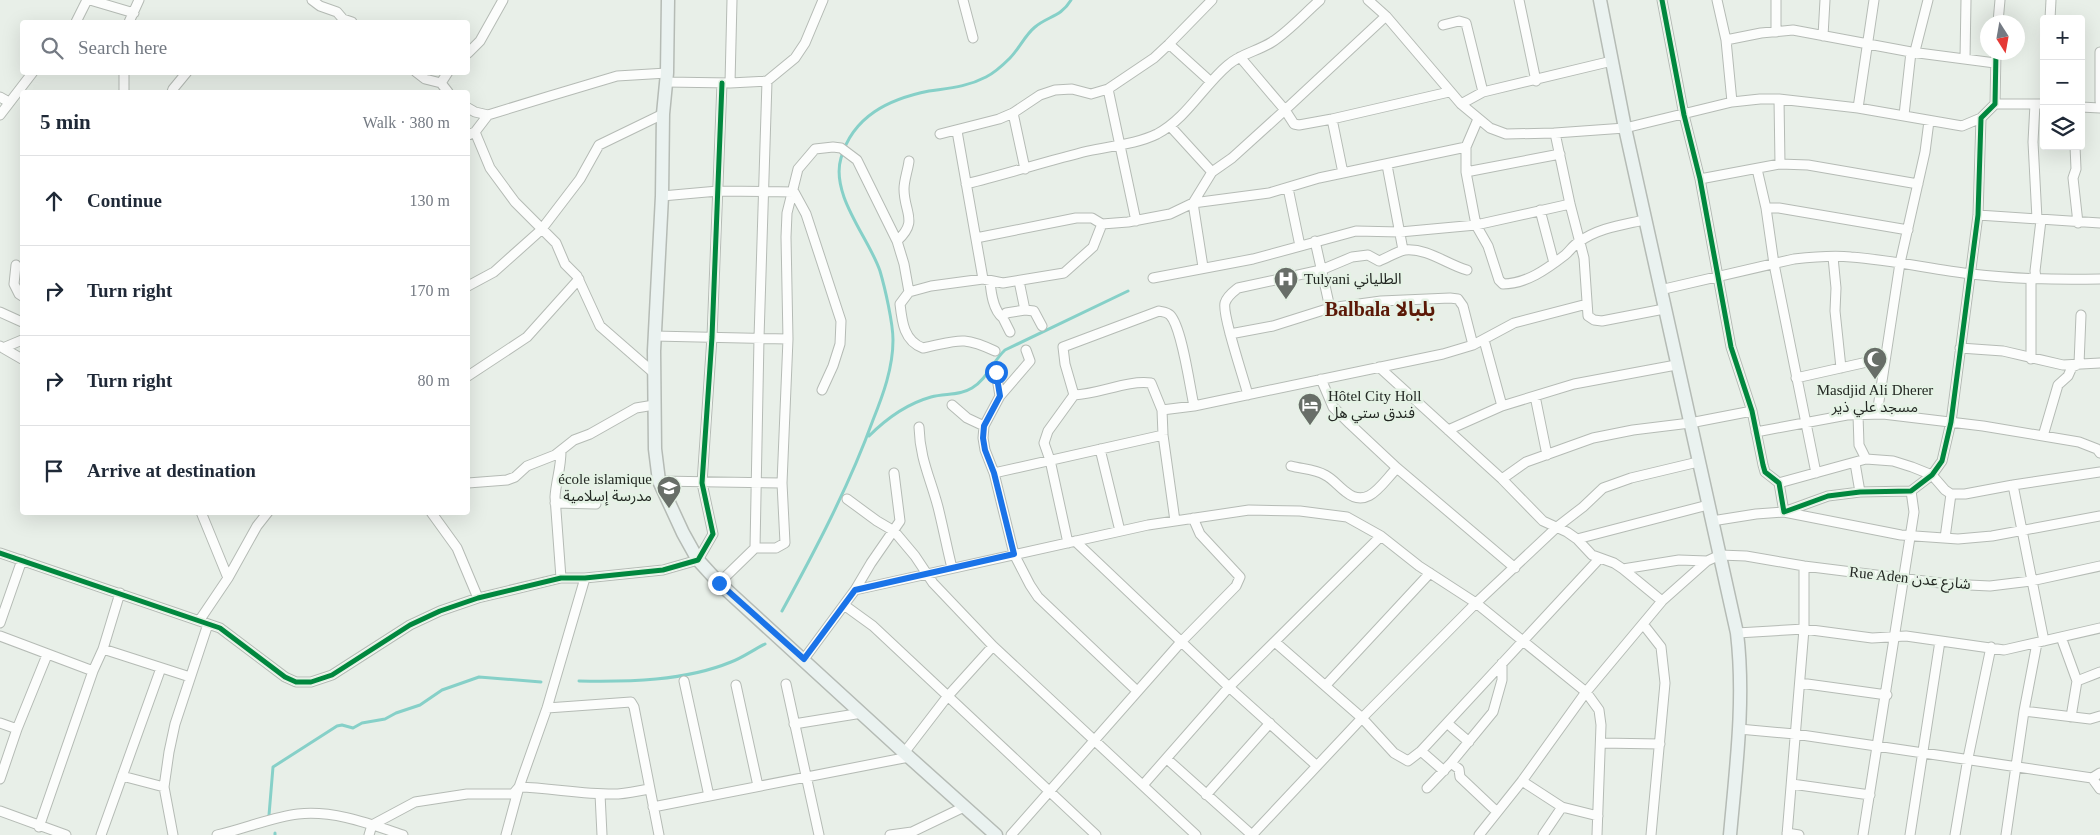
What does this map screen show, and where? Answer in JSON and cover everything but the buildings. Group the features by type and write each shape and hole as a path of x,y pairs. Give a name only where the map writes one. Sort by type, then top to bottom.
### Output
{"street":[{"path":"77,20 89,0 134,13"},
{"path":"130,20 139,0"},
{"path":"312,0 320,6 337,12 346,20"},
{"path":"470,52 480,41 503,0"},
{"path":"668,0 667,78 663,114 662,196 654,336 655,449 659,481 683,534 698,560 719,583 996,835"},
{"path":"0,553 220,628 285,677 296,682 311,682 332,675 410,625 440,611 478,598 561,578 584,578 663,570 698,560 713,534 702,483 712,337 718,191 732,0"},
{"path":"655,374 600,326 578,279 565,264 556,243 515,202 490,168 471,133 488,115 617,76 726,83 767,81 795,58 805,42 823,0"},
{"path":"963,0 973,38"},
{"path":"940,134 999,120 1040,95 1056,90 1072,89 1091,94 1108,89 1154,58 1212,0"},
{"path":"966,184 1151,137 1170,126 1184,114 1229,64 1277,39 1320,0"},
{"path":"1368,0 1386,16 1461,104 1490,128 1506,134 1555,134 1624,128 1732,102 1779,99 1858,108 1962,126 1981,118 1995,104 2039,104 2033,142 2039,220 2034,271 2031,359"},
{"path":"1519,0 1536,81"},
{"path":"1600,0 1624,128 1736,633 1739,657 1739,729 1730,835"},
{"path":"1662,0 1684,115 1700,179 1731,347 1752,411 1765,472 1779,483 1784,512"},
{"path":"1717,0 1726,40 1732,102"},
{"path":"1776,0 1776,32"},
{"path":"1823,36 1825,0"},
{"path":"1858,108 1874,0"},
{"path":"1911,52 1915,51 1928,0"},
{"path":"1965,58 1966,0"},
{"path":"1999,15 2000,0"},
{"path":"2050,15 2051,0"},
{"path":"1204,267 1193,203 1212,172 1232,158 1386,16"},
{"path":"1443,25 1459,21 1466,23 1483,92"},
{"path":"1726,40 1760,33 1793,30 1911,52 1995,63"},
{"path":"1169,44 1211,82"},
{"path":"1904,116 1911,52"},
{"path":"2100,52 2100,101"},
{"path":"1240,58 1285,110 1294,124 1299,125 1449,92"},
{"path":"1995,60 1995,104"},
{"path":"1461,104 1483,92 1536,81 1612,61"},
{"path":"0,115 32,75"},
{"path":"124,75 124,90"},
{"path":"173,90 185,75"},
{"path":"421,75 432,82 441,83 446,90"},
{"path":"441,83 446,75"},
{"path":"755,548 767,81"},
{"path":"1108,89 1136,221"},
{"path":"0,97 9,102"},
{"path":"1779,99 1780,164"},
{"path":"2085,107 2100,108"},
{"path":"470,109 488,115"},
{"path":"1013,113 1025,170"},
{"path":"470,285 494,272 541,230 580,179 599,145 663,114"},
{"path":"1784,512 1828,496 1860,492 1911,491 1932,475 1942,461 1950,422 1978,215 1981,118"},
{"path":"1332,119 1343,173"},
{"path":"1478,119 1466,148 1466,172 1476,226 1488,246 1499,280 1503,284 1515,284 1537,274 1566,255 1579,242 1607,228 1644,220"},
{"path":"1877,414 1900,262 1918,184 1929,120"},
{"path":"1170,126 1212,172"},
{"path":"957,131 976,238 987,280 998,314 1003,318 1010,332"},
{"path":"1555,134 1586,274 1588,316 1594,320 1602,321 1664,309"},
{"path":"719,583 755,548 776,548 784,543 782,483 788,339 787,213 794,192 798,169 815,149 841,148 857,160 897,241 904,264 909,292"},
{"path":"976,238 1076,218 1092,218 1102,224 1136,221 1170,214 1193,203 1245,198 1288,188 1319,178 1466,148"},
{"path":"2075,150 2076,168 2073,178 2078,222"},
{"path":"1466,172 1560,154"},
{"path":"897,241 907,232 909,222 904,189 909,161"},
{"path":"1700,179 1780,164 1808,165 1918,184"},
{"path":"1387,165 1404,250"},
{"path":"1757,168 1766,208 1774,264 1796,378 1816,472"},
{"path":"1288,188 1300,246"},
{"path":"662,196 718,191 794,192"},
{"path":"794,192 806,214 841,321 840,344 822,390"},
{"path":"1153,278 1253,259 1356,231 1400,232 1476,226 1570,204"},
{"path":"1766,208 1779,208 1908,230"},
{"path":"1540,210 1554,262"},
{"path":"1978,215 2100,224"},
{"path":"995,351 972,341 962,339 923,348 918,346 902,328 900,304 909,292 931,286 987,280 1003,283 1064,272 1093,247 1102,224"},
{"path":"1315,241 1330,308"},
{"path":"1248,395 1230,334 1224,304 1229,295 1238,288 1321,270 1352,257 1368,255 1380,261 1404,250 1430,254 1467,270"},
{"path":"1660,290 1794,259 1849,256 1900,262 1970,274 2034,278 2100,279"},
{"path":"1833,257 1836,288 1835,311 1841,368"},
{"path":"16,265 14,284 20,295"},
{"path":"470,375 527,337 578,279"},
{"path":"1019,281 1025,310"},
{"path":"1230,334 1274,326 1330,308 1381,301 1458,299 1463,306 1473,345"},
{"path":"1162,410 1194,406 1443,354 1473,345 1514,323 1587,304"},
{"path":"1003,318 1006,313 1025,310 1034,312 1042,326"},
{"path":"1074,395 1063,347 1159,311 1168,314 1174,321 1184,356 1194,406"},
{"path":"0,312 20,321"},
{"path":"2079,364 2081,315"},
{"path":"654,336 788,339"},
{"path":"1484,340 1502,406"},
{"path":"2,347 20,341"},
{"path":"2,347 20,358"},
{"path":"1960,348 2003,352 2063,365 2100,363"},
{"path":"1026,350 1030,361 1000,396 984,426 985,450 994,473 1014,554 1038,598 1137,691"},
{"path":"1796,378 1885,358"},
{"path":"2043,436 2058,385 2068,376 2072,367 2079,364"},
{"path":"1448,430 1502,406 1574,384 1676,365"},
{"path":"1379,367 1502,478 1543,521 1578,539 1592,555 1624,569 1662,601"},
{"path":"996,372 1000,396"},
{"path":"1321,380 1332,406 1397,468 1515,568"},
{"path":"1074,395 1088,394 1142,382 1152,383 1162,410 1163,435 1175,521"},
{"path":"1074,395 1048,431 1044,443 1071,542 1317,766"},
{"path":"1536,396 1547,455"},
{"path":"470,483 507,480 515,477 528,466 555,455 574,440 590,434 636,408 654,405"},
{"path":"952,405 967,418 984,426"},
{"path":"1502,478 1526,462 1601,437 1633,430 1690,424 1752,411"},
{"path":"1756,432 1858,415 1877,414 1950,422 2079,442 2097,449 2100,453"},
{"path":"1858,415 1859,444 1866,459"},
{"path":"919,427 923,463 938,506 952,568"},
{"path":"994,473 1163,435"},
{"path":"1100,449 1120,531"},
{"path":"561,451 555,503 561,578"},
{"path":"1779,483 1866,459 1893,461 1932,475 1951,494 1965,494 2100,472"},
{"path":"1167,759 1252,835 1362,718 1476,604 1557,527 1583,507 1603,488 1631,478 1698,462"},
{"path":"1854,463 1860,492"},
{"path":"1291,466 1320,472 1331,478 1354,498 1362,499 1370,496 1397,468"},
{"path":"804,659 855,590 900,521 894,472"},
{"path":"659,481 782,483"},
{"path":"2006,835 2024,711 2040,642 2013,485"},
{"path":"1864,835 1876,748 1887,695 1893,637 1911,535 1914,512 1911,491"},
{"path":"1945,538 1951,494"},
{"path":"847,500 894,531 915,556 933,583 993,646 1196,835"},
{"path":"555,503 596,504"},
{"path":"1578,539 1708,505"},
{"path":"855,590 1120,531 1193,518 1249,510 1300,511 1347,517 1382,536 1430,573 1476,604 1586,692 1599,710 1601,743 1597,835"},
{"path":"1712,521 1784,512 1901,535 1958,539 2022,531 2100,516"},
{"path":"202,515 228,578"},
{"path":"174,835 164,787 175,724 190,677 204,622 257,526 266,515"},
{"path":"433,515 457,548 478,598"},
{"path":"1011,835 1137,691 1236,586 1240,577 1200,534 1193,518"},
{"path":"1143,785 1230,687 1382,536"},
{"path":"1481,834 1586,692 1662,601 1707,561 1720,555"},
{"name":"Rue Aden شارع عدن","path":"1720,555 1754,557 1804,566 1903,579 1990,586 2031,581 2100,566"},
{"path":"1275,642 1362,718 1394,753 1408,761 1447,723 1599,559"},
{"path":"0,622 22,560"},
{"path":"1624,569 1679,560 1707,561"},
{"path":"1799,835 1787,834 1804,629 1804,566"},
{"path":"1326,685 1430,573"},
{"path":"506,835 519,787 547,708 584,578"},
{"path":"39,827 120,593"},
{"path":"844,605 873,626 1096,835"},
{"path":"1643,624 1661,647 1664,666 1660,744 1651,835"},
{"path":"1736,633 1804,629 1845,636 1906,636 2004,650 2100,628"},
{"path":"0,636 46,655 93,671"},
{"path":"2061,637 2077,681 2071,717"},
{"path":"1910,835 1940,640"},
{"path":"653,807 807,777 906,755 947,697 993,646"},
{"path":"1955,835 1968,758 1991,647"},
{"path":"102,649 190,677"},
{"path":"0,779 46,655"},
{"path":"1427,788 1451,763 1493,712 1502,680 1502,663"},
{"path":"102,835 161,668"},
{"path":"2077,681 2100,672"},
{"path":"684,681 709,796"},
{"path":"1800,683 1887,695"},
{"path":"786,684 819,835"},
{"path":"736,685 758,786"},
{"path":"547,708 631,702 634,707 659,835"},
{"path":"2024,711 2090,719 2100,716"},
{"path":"794,724 862,713"},
{"path":"0,723 17,729"},
{"path":"1206,795 1270,723"},
{"path":"1447,723 1469,742"},
{"path":"1739,729 1795,734 1876,748 1968,758 2092,778 2100,773"},
{"path":"1601,743 1660,744"},
{"path":"1420,751 1444,771"},
{"path":"1451,763 1459,769 1460,777 1497,812"},
{"path":"122,776 164,787"},
{"path":"2092,778 2100,789"},
{"path":"1522,780 1562,807 1598,816"},
{"path":"1792,784 1870,795"},
{"path":"519,787 551,788 600,794 620,794 650,789"},
{"path":"369,835 372,825 415,802 467,794 513,794 519,787"},
{"path":"600,794 602,835"},
{"path":"890,835 913,834 964,806"},
{"path":"1543,835 1562,807"},
{"path":"0,812 66,835"},
{"path":"217,835 298,814 329,814 403,835"}],"waterway":[{"path":"782,611 843,493 864,445 887,381 893,350 892,324 880,271 852,216 841,187 839,172 841,158 847,143 854,131 864,120 887,105 914,94 965,85 989,75 1010,58 1031,30 1059,13 1071,0"},
{"path":"869,436 883,423 913,404 931,397 967,391 982,380 1005,350 1128,291"},
{"path":"579,681 617,681 676,677 713,668 735,660 765,644"},
{"path":"269,815 273,767 337,726 342,725 353,728 362,723 385,719 420,705 442,690 479,677 541,682"}],"cycle path":[{"path":"1662,0 1684,115 1700,179 1731,347 1752,411 1765,472 1779,483 1784,512 1828,496 1860,492 1911,491 1932,475 1942,461 1951,422 1978,215 1981,118 1995,104 1996,60"},
{"path":"0,553 220,628 285,677 296,682 311,682 332,675 410,625 440,611 478,598 561,578 585,578 663,570 698,560 713,534 702,483 712,337 722,83"}],"place":[{"name":"Tulyani الطلياني","path":"1286,300"},
{"name":"Masdjid Ali Dherer مسجد علي ذير","path":"1875,380"},
{"name":"Hôtel City Holl فندق ستي هل","path":"1310,426"},
{"name":"école islamique مدرسة إسلامية","path":"669,509"}],"district":[{"name":"Balbala بلبالا","path":"1380,309"}],"route":[{"path":"719,583 804,659 855,590 1014,554 994,473 985,450 983,438 984,426 1000,396 996,372"}]}
